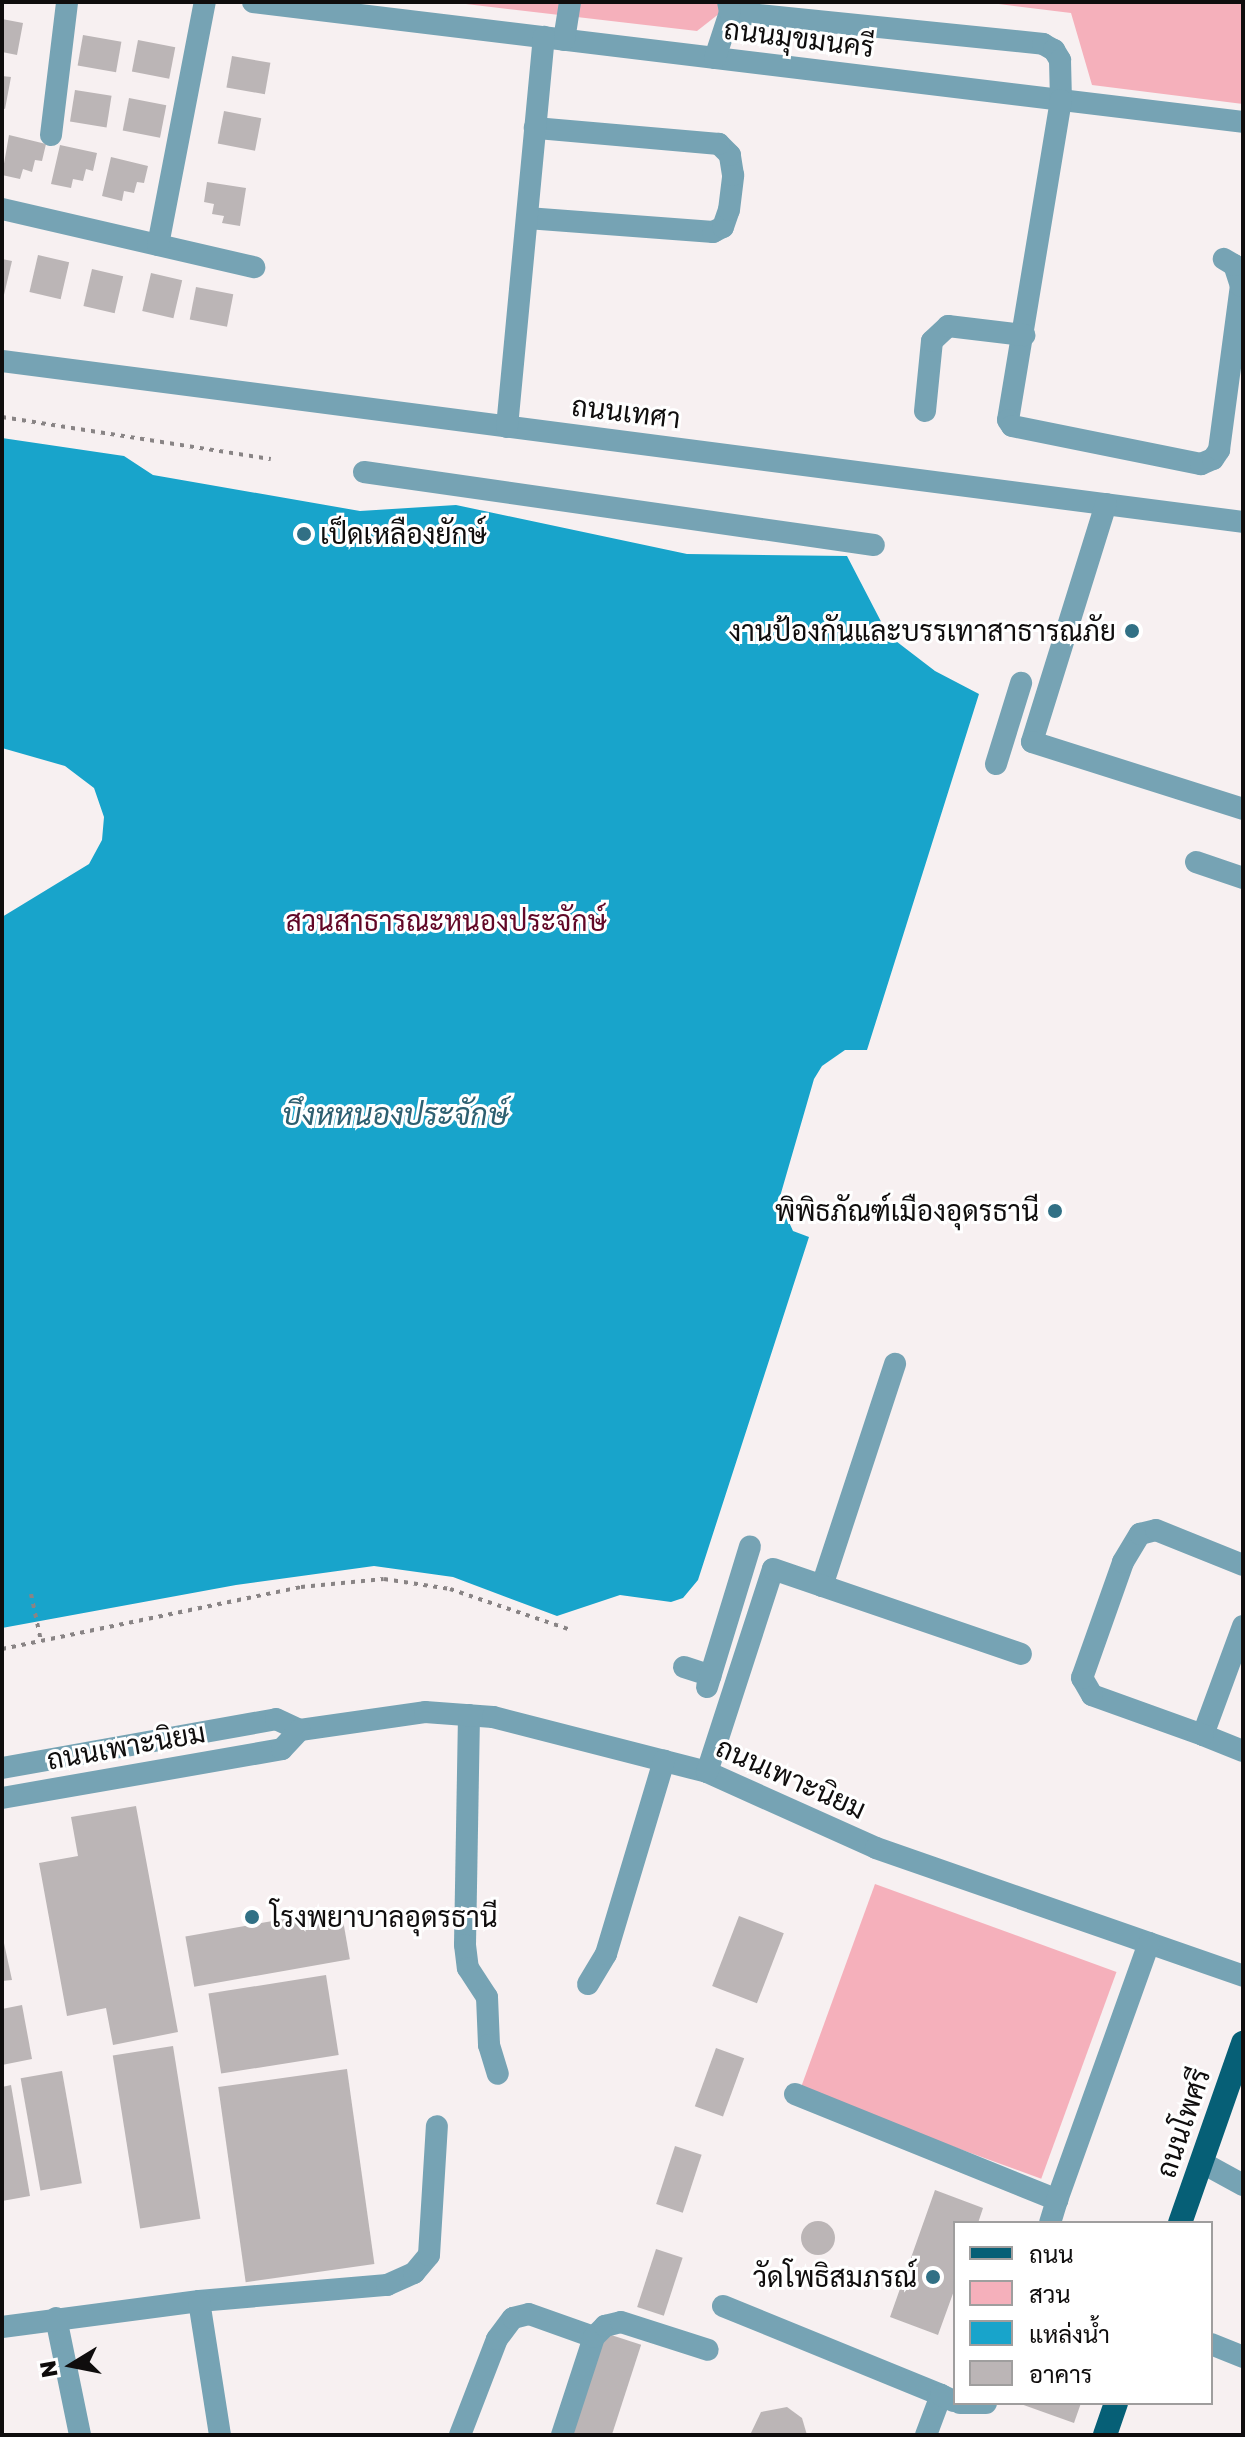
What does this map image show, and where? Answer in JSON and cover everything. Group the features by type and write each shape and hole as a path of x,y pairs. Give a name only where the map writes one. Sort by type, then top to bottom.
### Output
{"main road":[{"name":"ถนนโพศรี","path":"1181,2221 1243,2043"},
{"path":"1105,2435 1115,2405"}],"street":[{"path":"51,135 67,2"},
{"path":"158,245 205,2"},
{"name":"ถนนมุขมนครี","path":"253,2 1243,122"},
{"path":"507,427 535,128 554,39 570,2"},
{"path":"715,58 729,7 1043,44 1060,60 1061,100 1009,424 1207,462 1219,450 1241,286 1234,265 1224,259"},
{"path":"527,218 713,232 723,227 729,210 733,175 730,155 719,144 535,128"},
{"path":"2,209 254,267"},
{"path":"925,411 932,341 948,326 1024,335"},
{"name":"ถนนเทศา","path":"2,361 1243,522"},
{"path":"364,472 874,545"},
{"path":"1106,504 1032,742 1243,809"},
{"path":"996,764 1021,683"},
{"path":"1196,862 1243,878"},
{"path":"822,1586 895,1364"},
{"path":"1243,1565 1156,1530 1140,1534 1123,1562 1082,1678 1092,1695 1243,1751"},
{"path":"684,1667 709,1682 750,1546"},
{"path":"707,1772 773,1569 1021,1654"},
{"path":"1203,1735 1243,1626"},
{"name":"ถนนเพาะนิยม","path":"2,1768 276,1719 300,1730 425,1712 469,1715 707,1772 876,1848 1243,1976"},
{"path":"469,1715 465,1945 468,1968 487,1997 489,2045 498,2074"},
{"name":"ถนนเพาะนิยม","path":"2,1798 282,1749 300,1730"},
{"path":"588,1984 606,1954 664,1761"},
{"path":"1051,2221 1149,1943"},
{"path":"795,2094 1057,2200"},
{"path":"2,2327 199,2301 387,2285 414,2273 429,2255 437,2126"},
{"path":"1201,2162 1243,2185"},
{"path":"199,2301 220,2435"},
{"path":"723,2306 952,2400 926,2435"},
{"path":"460,2435 497,2339 513,2318 529,2314 594,2337"},
{"path":"56,2318 80,2435"},
{"path":"562,2435 594,2337 605,2326 621,2322 708,2350"},
{"path":"1213,2345 1243,2357"}],"path":[{"path":"2,417 271,459"},
{"path":"2,1649 301,1587 384,1579 450,1589 568,1629"},
{"path":"31,1594 41,1641"}],"green space":[{"path":"449,2 734,2 697,31"},
{"path":"983,2 1243,2 1243,104 1092,85 1071,13"},
{"path":"875,1884 1117,1972 1041,2179 800,2091"}],"water":[{"name":"บึงหหนองประจักษ์","path":"2,438 124,456 153,475 360,511 456,505 687,554 847,556 888,635 935,671 979,694 867,1050 845,1050 822,1066 814,1079 779,1200 793,1231 809,1237 698,1580 683,1598 671,1602 620,1595 557,1616 453,1577 374,1566 236,1585 2,1628 2,917 89,864 102,840 104,817 94,788 65,766 2,748"}],"building":[{"path":"2,19 23,23 17,55 2,52"},
{"path":"83,35 121,42 116,72 78,66"},
{"path":"138,40 175,47 169,79 132,71"},
{"path":"232,56 270,63 265,94 226,88"},
{"path":"2,76 11,77 5,109 2,108"},
{"path":"75,90 112,96 107,127 70,122"},
{"path":"129,98 166,105 160,138 123,130"},
{"path":"224,111 261,118 255,151 218,143"},
{"path":"9,135 46,144 42,161 35,160 32,172 23,169 20,179 2,175"},
{"path":"60,145 97,153 93,171 86,169 83,181 73,179 71,188 51,184"},
{"path":"111,157 148,166 144,183 137,182 134,193 124,191 122,201 102,196"},
{"path":"207,182 246,188 240,226 222,223 224,216 212,214 214,204 204,202"},
{"path":"38,255 69,262 61,299 29,292"},
{"path":"2,259 12,261 3,299 2,299"},
{"path":"92,269 123,276 115,313 83,306"},
{"path":"151,273 182,280 173,318 142,311"},
{"path":"196,287 233,294 227,327 190,319"},
{"path":"136,1806 178,2032 113,2045 106,2008 67,2016 39,1863 78,1856 71,1817"},
{"path":"341,1909 350,1959 194,1987 185,1936"},
{"path":"739,1916 784,1933 757,2003 712,1986"},
{"path":"2,1934 12,1980 2,1981"},
{"path":"326,1975 339,2055 221,2074 208,1994"},
{"path":"22,2005 32,2059 2,2065 2,2009"},
{"path":"173,2046 200,2219 140,2228 113,2056"},
{"path":"716,2048 744,2058 723,2117 695,2106"},
{"path":"347,2069 374,2264 246,2282 218,2087"},
{"path":"62,2071 82,2183 40,2191 21,2078"},
{"path":"11,2085 30,2196 2,2201 2,2087"},
{"path":"675,2146 702,2155 683,2213 656,2204"},
{"path":"935,2190 983,2208 979,2221 953,2221 953,2294 938,2335 890,2317"},
{"path":"818,2221 830,2226 835,2238 830,2250 818,2255 806,2250 801,2238 806,2226"},
{"path":"656,2249 683,2258 664,2316 637,2307"},
{"path":"605,2333 641,2345 612,2435 572,2435"},
{"path":"1024,2405 1080,2405 1074,2423"},
{"path":"787,2407 802,2418 807,2435 750,2435 761,2412"}],"place":[{"name":"เป็ดเหลืองยักษ์","path":"304,534"},
{"name":"งานป้องกันและบรรเทาสาธารณภัย","path":"1132,631"},
{"name":"พิพิธภัณฑ์เมืองอุดรธานี","path":"1055,1211"},
{"name":"โรงพยาบาลอุดรธานี","path":"252,1917"},
{"name":"วัดโพธิสมภรณ์","path":"933,2277"}],"park label":[{"name":"สวนสาธารณะหนองประจักษ์","path":"446,921"}]}
